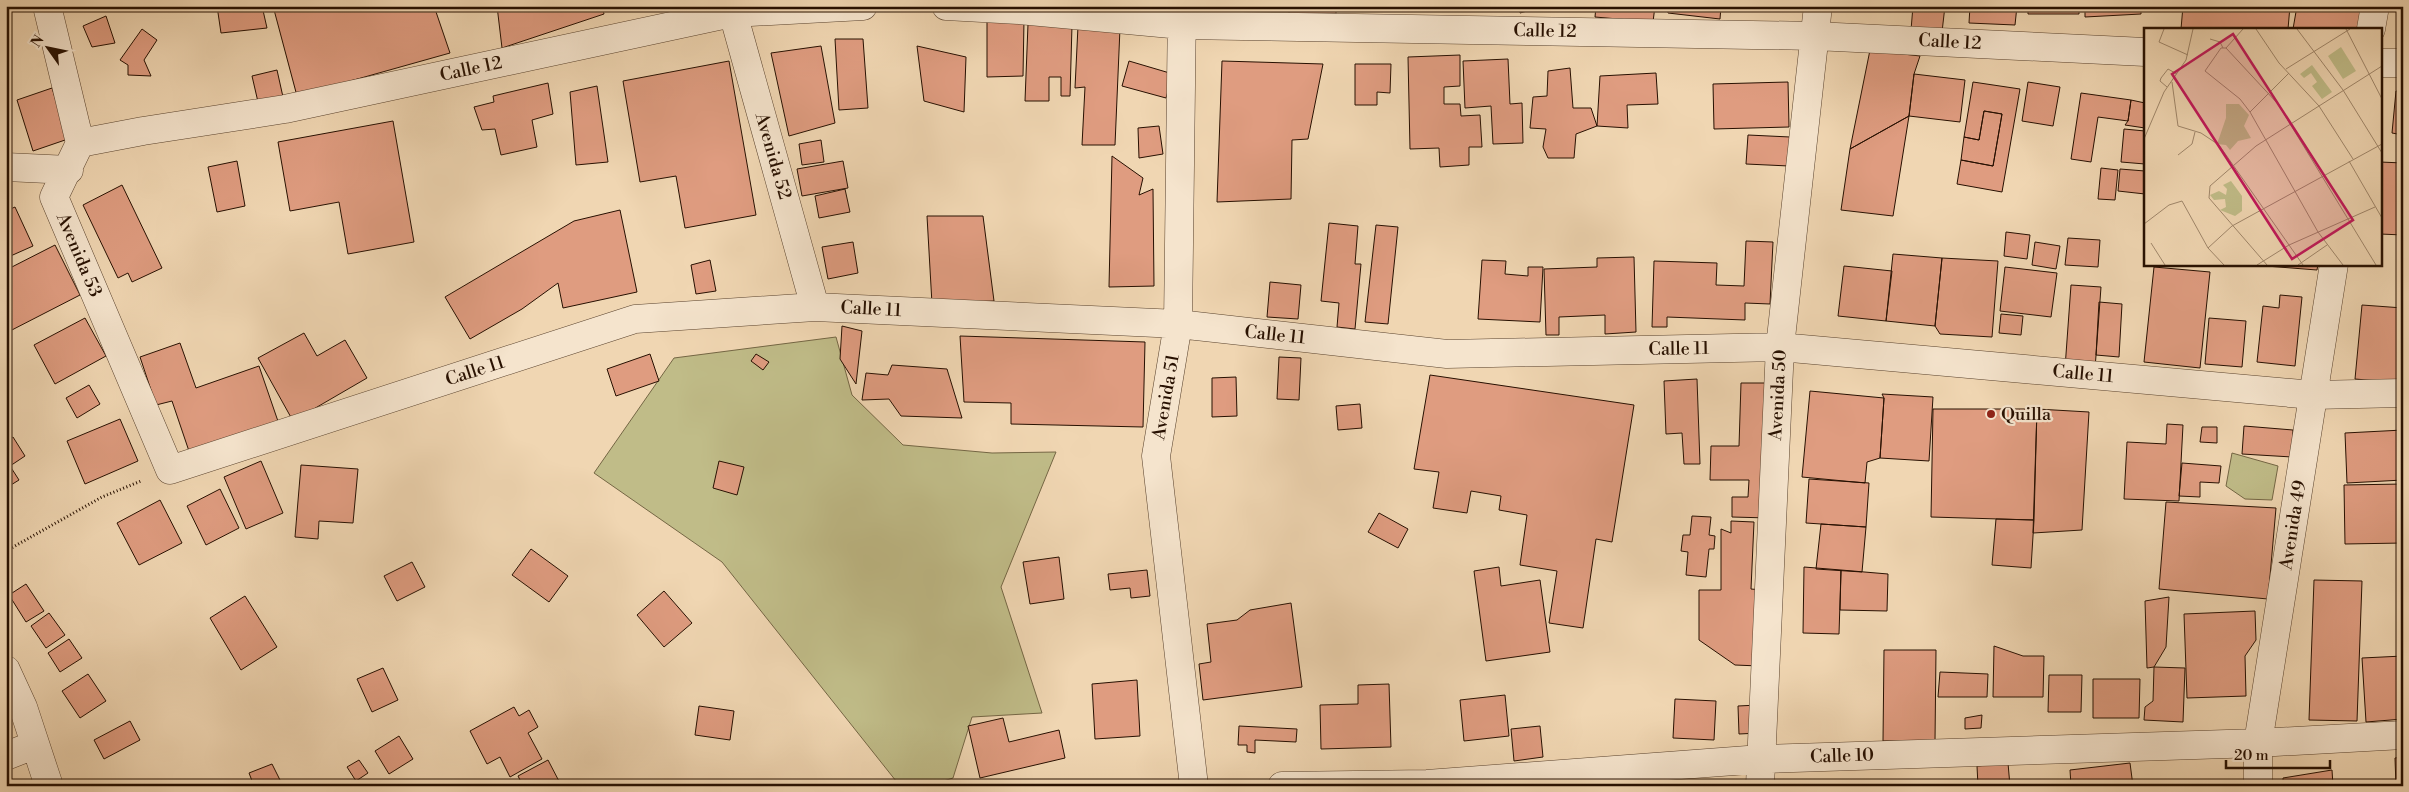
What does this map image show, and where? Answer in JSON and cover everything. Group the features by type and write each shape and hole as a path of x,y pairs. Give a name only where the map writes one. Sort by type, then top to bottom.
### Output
{"street":[{"path":"47,6 80,143"},
{"name":"Calle 12","path":"80,143 143,131 285,109 732,9 863,6"},
{"name":"Calle 12","path":"946,6 1815,36 2144,52"},
{"name":"Avenida 50","path":"1760,786 1780,347 1818,6"},
{"path":"2371,28 2375,6"},
{"name":"Avenida 52","path":"732,9 815,307"},
{"name":"Avenida 51","path":"1182,15 1178,324 1156,456 1194,786"},
{"path":"2382,63 2403,63"},
{"name":"Avenida 53","path":"80,143 69,170 54,197 170,470"},
{"path":"6,168 69,170"},
{"name":"Avenida 49","path":"2258,786 2258,742 2334,265"},
{"name":"Calle 11","path":"170,470 635,319 815,307 1178,324 1447,354 1780,347 2314,395 2403,393"},
{"path":"6,670 23,707 49,786"},
{"name":"Calle 10","path":"1282,786 1427,784 1762,759 2258,742 2403,735"},
{"path":"6,756 34,745"}],"path":[{"path":"6,551 102,497 170,470"}],"shaded area":[{"path":"836,337 852,395 903,445 992,453 1056,452 1001,587 1042,713 972,717 953,778 927,786 900,786 722,562 594,473 674,358"},
{"path":"2232,453 2278,466 2272,500 2245,499 2226,486"}],"building":[{"path":"217,6 262,6 267,28 221,33"},
{"path":"273,6 434,6 450,53 297,96"},
{"path":"497,6 602,6 604,14 502,48"},
{"path":"1255,6 1288,6 1288,7 1255,8"},
{"path":"1289,6 1336,6 1336,14 1289,14"},
{"path":"1351,6 1397,6 1397,8 1351,8"},
{"path":"1520,6 1545,6 1520,13"},
{"path":"1596,6 1655,6 1653,22 1595,17"},
{"path":"1667,6 1721,6 1720,19 1668,13"},
{"path":"1731,6 1756,6 1755,10 1731,11"},
{"path":"1913,6 1945,6 1942,32 1911,30"},
{"path":"1970,6 2017,6 2015,25 1969,23"},
{"path":"2028,6 2079,6 2079,14 2028,14"},
{"path":"2085,6 2141,6 2141,14 2085,17"},
{"path":"2183,6 2235,6 2235,9 2266,11 2267,6 2290,6 2288,28 2181,28"},
{"path":"2297,6 2369,6 2366,28 2293,28"},
{"path":"106,16 115,43 92,47 83,26"},
{"path":"1024,20 1023,76 987,77 987,21"},
{"path":"1028,24 1072,25 1070,96 1061,96 1061,77 1049,77 1049,101 1025,101"},
{"path":"1078,26 1120,28 1115,145 1082,145 1085,87 1075,88"},
{"path":"142,29 157,40 144,60 151,76 128,75 128,65 120,60"},
{"path":"835,39 863,39 868,108 839,110"},
{"path":"821,46 835,123 789,136 771,53"},
{"path":"917,46 966,57 964,112 924,101"},
{"path":"1870,50 1920,56 1914,74 1909,116 1850,149"},
{"path":"1460,55 1460,86 1444,87 1444,104 1460,104 1461,116 1480,115 1482,147 1469,147 1469,165 1440,167 1439,148 1410,149 1408,57"},
{"path":"1508,59 1510,104 1522,103 1523,143 1493,144 1491,106 1465,108 1463,61"},
{"path":"729,61 756,215 685,228 676,176 640,182 623,81"},
{"path":"1129,61 1173,74 1166,98 1122,86"},
{"path":"1222,61 1323,64 1308,139 1292,140 1291,199 1217,202"},
{"path":"1355,64 1391,64 1390,93 1377,92 1377,105 1355,105"},
{"path":"1570,68 1573,108 1591,108 1597,126 1576,134 1574,158 1548,158 1543,147 1546,129 1530,128 1533,97 1547,96 1548,71"},
{"path":"277,70 283,97 258,102 252,76"},
{"path":"1656,73 1658,104 1627,105 1628,128 1597,126 1600,76"},
{"path":"1914,74 1965,80 1960,122 1909,116"},
{"path":"1788,82 1789,127 1714,129 1713,84"},
{"path":"1973,82 2020,89 2002,192 1957,184 1961,160 1993,166 2002,114 1984,111 1979,140 1964,137"},
{"path":"2028,82 2060,87 2053,126 2022,121"},
{"path":"548,83 553,114 532,120 537,147 501,155 495,129 482,130 474,107 494,102 493,96"},
{"path":"597,86 608,162 576,165 570,92"},
{"path":"52,88 68,139 33,151 17,100"},
{"path":"2396,91 2403,92 2403,135 2392,133"},
{"path":"2081,93 2131,100 2128,121 2098,117 2091,162 2071,159"},
{"path":"2131,100 2144,103 2144,128 2125,125 2128,121"},
{"path":"1984,111 2002,114 1993,166 1961,160 1964,137 1979,140"},
{"path":"1909,116 1893,216 1841,210 1850,149"},
{"path":"393,121 414,242 348,254 339,202 290,211 278,142"},
{"path":"1159,126 1163,154 1139,158 1138,128"},
{"path":"2124,129 2144,131 2144,164 2121,162"},
{"path":"1748,135 1790,137 1789,166 1746,164"},
{"path":"821,140 824,162 802,165 799,144"},
{"path":"1112,156 1143,178 1139,195 1153,189 1154,286 1109,287"},
{"path":"237,161 245,206 217,212 208,167"},
{"path":"843,161 848,188 802,196 797,169"},
{"path":"2382,162 2403,163 2403,235 2382,234"},
{"path":"2101,168 2118,170 2115,200 2098,199"},
{"path":"2120,169 2144,171 2144,194 2118,191"},
{"path":"122,185 162,268 132,282 128,273 118,278 83,205"},
{"path":"845,189 850,212 819,218 815,196"},
{"path":"15,207 33,246 6,258 6,211"},
{"path":"620,210 637,292 563,308 558,283 522,309 470,339 445,297 574,221"},
{"path":"927,216 983,216 994,301 932,304"},
{"path":"1329,223 1358,226 1355,264 1361,264 1355,329 1337,327 1339,303 1321,301"},
{"path":"1376,225 1398,227 1388,324 1365,322"},
{"path":"2006,232 2030,235 2027,259 2004,256"},
{"path":"2068,238 2100,240 2098,267 2065,265"},
{"path":"1746,241 1773,242 1770,304 1745,303 1745,320 1667,317 1667,327 1652,327 1654,261 1717,263 1716,285 1744,286"},
{"path":"853,242 858,273 828,279 822,247"},
{"path":"2035,242 2060,246 2056,269 2032,265"},
{"path":"55,245 80,295 6,333 6,270"},
{"path":"1893,254 1942,258 1935,326 1886,321"},
{"path":"1634,257 1636,332 1605,334 1605,315 1559,317 1559,335 1546,335 1544,269 1597,267 1597,258"},
{"path":"1942,258 1998,261 1992,337 1940,334 1935,326"},
{"path":"710,260 716,291 696,294 691,265"},
{"path":"1482,260 1506,261 1505,274 1528,276 1528,267 1543,267 1540,322 1478,319"},
{"path":"2266,265 2318,265 2317,270"},
{"path":"1844,266 1892,271 1886,321 1838,316"},
{"path":"2005,267 2057,273 2051,317 2000,311"},
{"path":"2154,267 2210,272 2200,368 2144,362"},
{"path":"1270,282 1301,285 1298,319 1267,317"},
{"path":"2071,285 2101,287 2095,369 2065,368"},
{"path":"2280,295 2302,297 2295,366 2257,362 2263,306 2279,308"},
{"path":"2099,302 2122,304 2119,357 2096,355"},
{"path":"2362,305 2403,308 2403,383 2355,379"},
{"path":"2001,314 2023,316 2021,335 1999,333"},
{"path":"85,318 106,356 55,384 34,345"},
{"path":"2209,318 2246,321 2242,367 2205,364"},
{"path":"842,326 862,331 856,384 840,359"},
{"path":"304,333 317,356 345,340 367,378 293,421 258,358"},
{"path":"960,336 1145,342 1143,427 1011,424 1011,403 964,402"},
{"path":"180,343 196,388 259,366 281,430 192,460 172,401 156,405 140,357"},
{"path":"650,354 659,381 616,396 607,369"},
{"path":"756,354 769,362 763,370 751,361"},
{"path":"1279,357 1301,358 1299,400 1277,399"},
{"path":"892,365 947,369 962,418 901,416 889,399 862,400 866,373 888,375"},
{"path":"1430,375 1634,405 1612,542 1596,539 1583,628 1549,623 1557,571 1520,565 1527,515 1499,510 1501,496 1471,491 1467,513 1433,508 1439,472 1414,469"},
{"path":"1236,377 1237,416 1212,417 1212,378"},
{"path":"1697,379 1700,464 1684,464 1682,433 1666,434 1664,381"},
{"path":"1741,383 1772,383 1769,518 1732,517 1732,497 1748,497 1749,480 1710,480 1711,446 1739,446"},
{"path":"89,385 100,404 77,418 66,398"},
{"path":"1810,391 1884,398 1880,458 1867,462 1865,483 1802,477"},
{"path":"1882,394 1933,397 1929,461 1880,458 1884,398"},
{"path":"1360,404 1362,428 1338,430 1336,406"},
{"path":"1933,409 2037,409 2034,520 1931,517"},
{"path":"2037,409 2089,412 2082,530 2033,533"},
{"path":"120,419 138,461 85,484 67,441"},
{"path":"2167,424 2183,425 2179,501 2124,499 2127,442 2166,444"},
{"path":"2244,426 2293,430 2292,457 2242,454"},
{"path":"2202,427 2217,427 2217,443 2200,442"},
{"path":"2403,430 2403,480 2347,483 2345,433"},
{"path":"13,437 25,456 10,466 19,480 6,488 6,441"},
{"path":"261,461 283,513 246,529 224,477"},
{"path":"719,461 744,467 737,495 713,488"},
{"path":"2182,463 2221,466 2219,483 2200,482 2200,497 2179,496"},
{"path":"301,465 358,469 353,523 319,521 318,539 295,537"},
{"path":"1809,479 1869,483 1866,527 1806,523"},
{"path":"2403,484 2403,543 2345,544 2344,485"},
{"path":"220,489 239,528 206,545 187,506"},
{"path":"160,500 182,543 139,565 117,523"},
{"path":"2166,502 2276,508 2268,599 2159,589"},
{"path":"1379,513 1408,529 1398,548 1368,532"},
{"path":"1692,516 1711,517 1709,535 1715,536 1714,549 1709,549 1706,577 1686,575 1688,552 1681,551 1683,535 1690,535"},
{"path":"1996,519 2034,520 2031,568 1992,565"},
{"path":"1731,521 1754,522 1751,589 1762,590 1759,666 1735,665 1699,640 1699,590 1721,590 1721,529 1731,533"},
{"path":"1821,524 1866,527 1862,572 1816,569"},
{"path":"531,549 568,576 549,602 512,575"},
{"path":"1059,557 1064,599 1030,604 1023,562"},
{"path":"412,562 425,587 397,601 384,576"},
{"path":"1499,567 1501,586 1540,580 1550,652 1486,661 1474,571"},
{"path":"1804,567 1841,570 1839,634 1803,633"},
{"path":"1147,570 1150,596 1131,598 1130,588 1110,590 1108,574"},
{"path":"1841,570 1888,574 1887,611 1840,610"},
{"path":"2314,580 2362,581 2357,721 2309,720"},
{"path":"26,584 44,611 26,622 9,595"},
{"path":"664,591 692,623 664,647 637,615"},
{"path":"245,596 277,647 241,670 210,618"},
{"path":"2169,597 2166,647 2154,667 2147,668 2145,601"},
{"path":"1291,603 1302,687 1203,700 1199,664 1211,662 1207,624 1237,620 1250,610"},
{"path":"2255,611 2256,640 2245,656 2246,696 2187,698 2184,614"},
{"path":"49,613 65,635 46,648 31,626"},
{"path":"69,639 82,658 60,672 48,653"},
{"path":"1994,646 2023,656 2044,656 2043,697 1993,697"},
{"path":"1884,650 1936,650 1935,741 1883,741"},
{"path":"2403,656 2403,719 2366,722 2362,658"},
{"path":"2154,667 2185,668 2183,722 2144,720 2145,707 2153,701"},
{"path":"383,668 398,700 372,712 357,679"},
{"path":"1940,672 1988,674 1987,697 1938,697"},
{"path":"88,674 106,701 80,718 62,691"},
{"path":"2049,675 2082,675 2081,712 2048,712"},
{"path":"2093,679 2140,679 2139,718 2093,718"},
{"path":"1137,680 1140,736 1095,739 1092,684"},
{"path":"1389,684 1391,747 1321,749 1320,705 1358,704 1358,685"},
{"path":"1505,695 1509,736 1464,741 1460,700"},
{"path":"6,696 16,717 6,721"},
{"path":"1675,699 1716,701 1714,740 1673,738"},
{"path":"1758,705 1759,733 1739,734 1738,706"},
{"path":"699,706 734,711 730,740 695,735"},
{"path":"514,707 519,716 529,710 538,727 528,733 542,759 510,777 500,757 487,764 470,731"},
{"path":"1982,715 1981,728 1965,729 1965,718"},
{"path":"1003,718 1009,742 1059,730 1065,758 980,778 968,726"},
{"path":"130,721 140,740 104,759 94,740"},
{"path":"1239,726 1297,729 1296,742 1255,740 1255,753 1247,752 1247,745 1238,745"},
{"path":"1540,726 1543,757 1514,761 1511,729"},
{"path":"399,736 413,759 389,774 375,751"},
{"path":"2403,757 2403,786 2396,786 2395,758"},
{"path":"359,760 368,773 356,781 347,767"},
{"path":"548,760 561,785 523,786 518,776"},
{"path":"2008,763 2010,786 1978,786 1977,766"},
{"path":"2130,763 2133,786 2071,786 2070,770"},
{"path":"272,764 283,786 254,786 249,773"},
{"path":"2332,770 2333,786 2283,786 2283,778"},
{"path":"1703,781 1703,786 1638,786 1638,785"},
{"path":"1881,781 1943,782 1943,786 1881,786"},
{"path":"2369,781 2369,786 2348,786 2348,784"}],"place":[{"name":"Quilla","path":"1991,414"}]}
